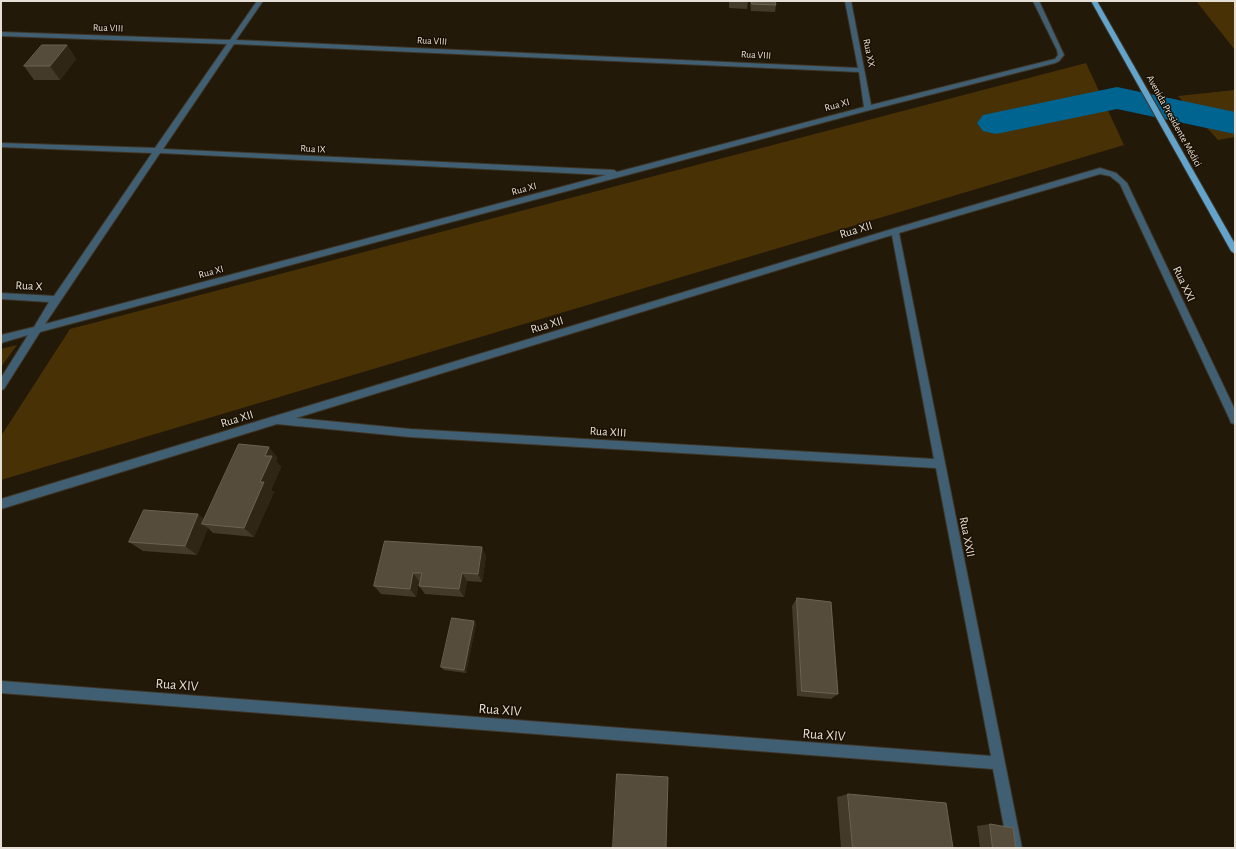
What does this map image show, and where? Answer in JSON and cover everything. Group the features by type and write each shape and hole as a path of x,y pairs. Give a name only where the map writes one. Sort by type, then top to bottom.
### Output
{"main road":[{"name":"Avenida Presidente Médici","path":"1094,1 1235,251"}],"street":[{"path":"1,386 56,299 260,1"},
{"name":"Rua XX","path":"848,1 868,108"},
{"name":"Rua XI","path":"1,338 625,174 868,108 1053,62 1061,55 1060,50 1036,1"},
{"name":"Rua VIII","path":"1,34 233,42 862,70"},
{"name":"Rua IX","path":"1,145 158,151 625,174"},
{"name":"Rua XII","path":"1,504 895,230 1100,171"},
{"name":"Rua XXI","path":"1100,171 1112,174 1123,183 1235,420"},
{"name":"Rua XXII","path":"895,230 1015,848"},
{"name":"Rua X","path":"1,296 56,299"},
{"name":"Rua XIII","path":"276,420 410,433 940,464"},
{"name":"Rua XIV","path":"1,687 998,763"}],"shaded area":[{"path":"1196,1 1235,1 1235,50"},
{"path":"1086,63 1124,145 1,480 1,436 70,329"},
{"path":"1235,90 1235,137 1218,140 1178,96"},
{"path":"17,345 1,367 1,349"}],"building":[{"path":"752,1 775,1 776,5 752,4"},
{"path":"42,45 67,45 50,66 24,66"},
{"path":"239,444 269,447 265,456 272,456 260,482 264,482 244,528 202,524"},
{"path":"144,510 198,514 185,546 129,542"},
{"path":"385,541 482,547 478,574 462,573 459,589 419,586 422,573 413,573 410,589 374,586"},
{"path":"797,598 831,602 838,694 802,691"},
{"path":"452,618 474,621 464,670 441,667"},
{"path":"617,774 668,777 666,848 613,848"},
{"path":"848,794 946,803 953,848 853,848"},
{"path":"990,824 1013,828 1016,848 993,848"}],"waterway":[{"path":"996,123 1117,98 1235,123"}]}
